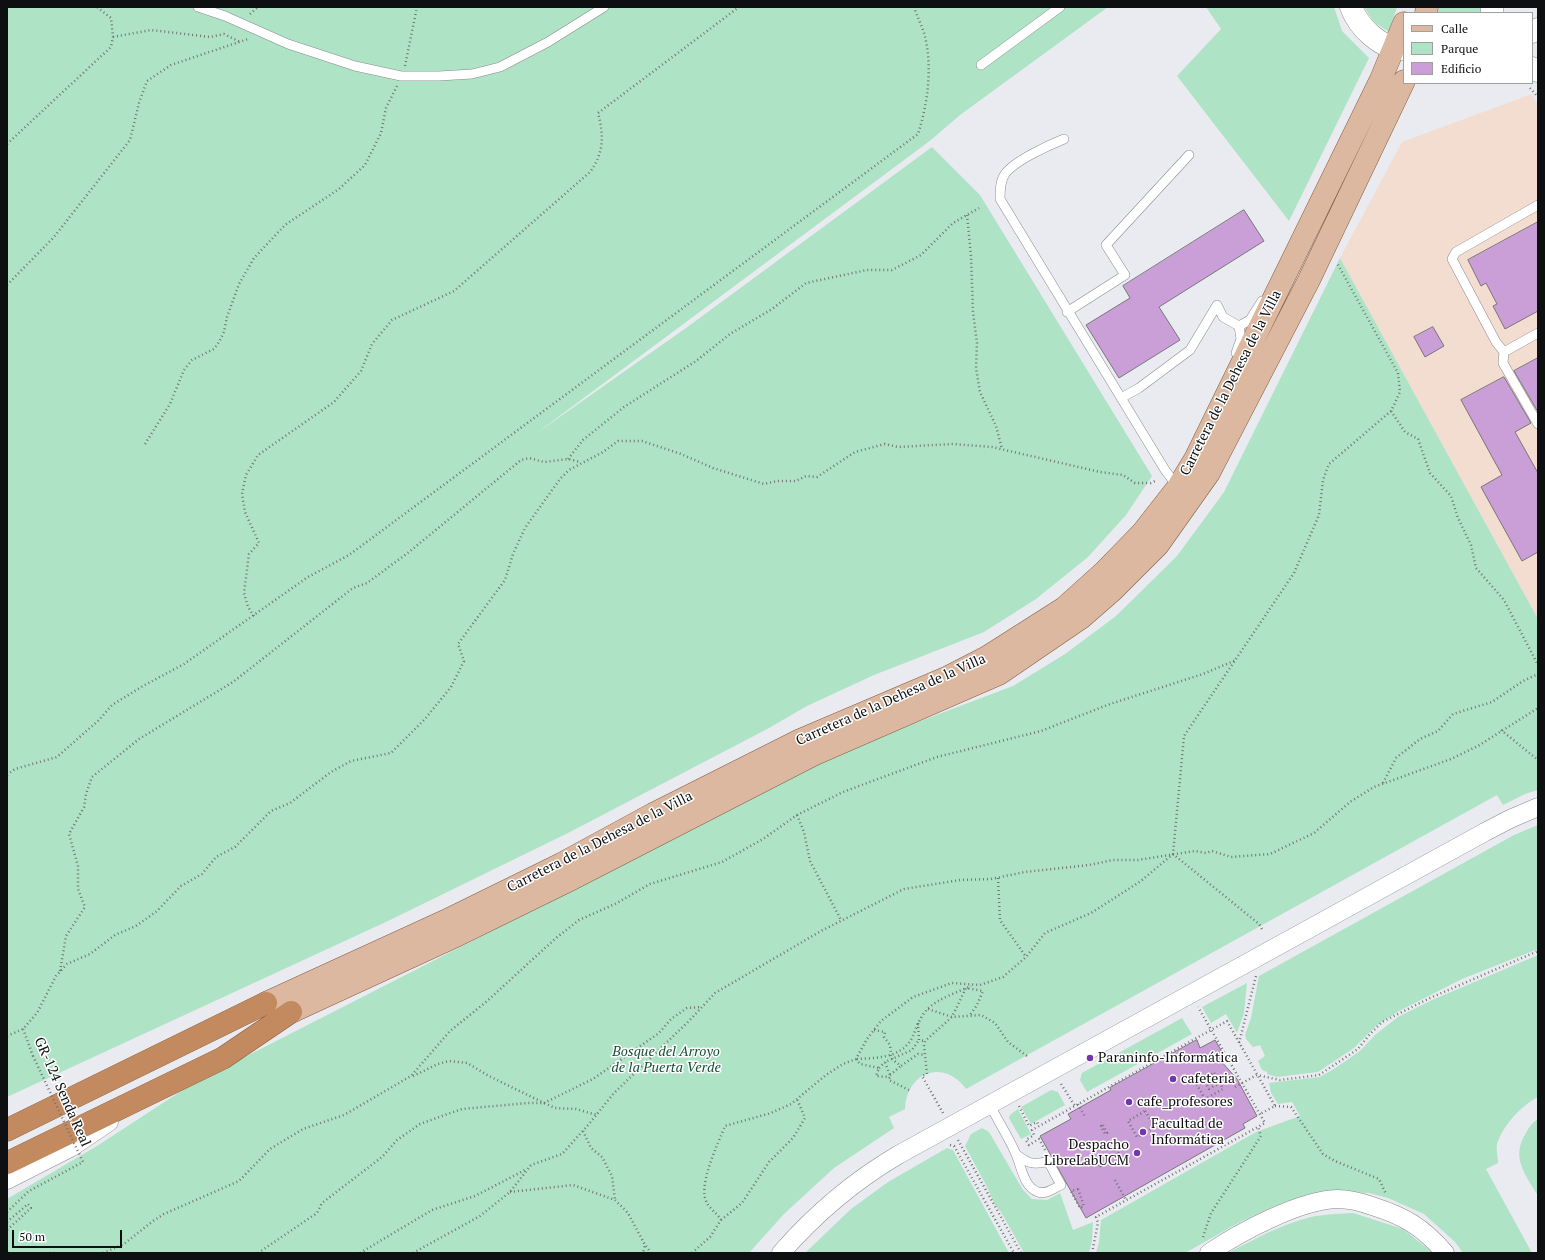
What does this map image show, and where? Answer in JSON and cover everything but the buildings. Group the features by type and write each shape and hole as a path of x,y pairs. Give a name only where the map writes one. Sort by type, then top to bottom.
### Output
{"highway":[{"path":"7,1113 205,1025 266,1003"},
{"path":"7,1130 266,1003"},
{"path":"7,1163 223,1058 291,1012"},
{"path":"7,1150 291,1012"}],"main road":[{"name":"Carretera de la Dehesa de la Villa","path":"266,1003 486,901 800,740 948,677 987,657 1064,608 1098,578 1142,533 1168,484 1195,459 1381,79 1399,49 1403,28"},
{"name":"Carretera de la Dehesa de la Villa","path":"291,1012 458,935 563,884 813,754 999,674 1081,618 1112,591 1158,545 1209,473 1309,280 1403,82"}],"street":[{"path":"1351,7 1354,16 1368,32 1399,49"},
{"path":"781,1253 817,1216 874,1170 1478,835 1510,818 1538,807"},
{"path":"7,1180 72,1147 155,1091"},
{"path":"1205,1247 1224,1243 1267,1220 1315,1203 1337,1199 1358,1202 1398,1214 1417,1227 1435,1242 1445,1253"}],"lane":[{"path":"198,7 225,16 288,44 355,66 401,76 456,76 472,74 500,67 548,42 604,7"},
{"path":"981,65 1060,7"},
{"path":"1064,139 1029,155 1005,174 1000,188 1000,199 1067,312 1121,398 1168,484"},
{"path":"1067,312 1125,275 1106,245 1189,155"},
{"path":"1538,205 1462,248 1456,252 1452,259 1496,342 1504,352 1503,363 1538,424"},
{"path":"1239,326 1250,320 1308,227"},
{"path":"1121,398 1139,388 1190,350 1217,305 1223,317 1239,326"},
{"path":"1195,459 1241,340 1239,326"},
{"path":"1504,352 1538,333"},
{"path":"990,1105 1016,1154 1020,1168 1029,1185 1039,1193 1047,1192 1061,1185 1048,1161 1039,1164 1032,1164 1016,1154"}],"path":[{"path":"7,144 110,47 113,37 111,18 97,7"},
{"path":"405,66 417,7"},
{"path":"254,616 248,607 244,593 248,554 259,543 245,512 242,494 246,475 258,455 334,402 361,371 372,344 392,320 454,291 590,172 597,163 603,141 598,114 739,7"},
{"path":"7,774 15,768 57,757 99,720 112,705 184,664 308,577 349,555 918,134 925,113 928,81 927,53 924,34 914,7"},
{"path":"113,37 151,30 210,37 224,34 240,42"},
{"path":"7,285 54,237 130,140 139,103 147,81 171,65 265,34"},
{"path":"1533,75 1538,97"},
{"path":"145,444 170,404 184,370 192,360 214,349 220,342 239,284 254,258 286,225 339,189 365,164 381,133 386,108 398,83"},
{"path":"568,458 584,440 624,407 696,362 730,334 772,309 806,283 867,270 892,270 921,255 953,224 980,208"},
{"path":"966,216 971,262 973,312 977,343 976,368 979,378 980,392 996,426 1002,450"},
{"path":"856,1059 867,1038 881,1021 913,997 952,983 980,985 1003,977 1026,957 1045,933 1091,913 1141,881 1173,854 1184,736 1294,574 1319,515 1323,480 1329,464 1391,411 1400,392 1398,373 1336,261"},
{"path":"1391,411 1405,432 1418,439 1430,473 1452,496 1458,518 1471,545 1476,568 1504,600 1538,665"},
{"path":"23,1029 37,1013 50,988 67,964 90,954 115,935 136,926 157,911 181,886 202,874 216,857 235,847 271,811 290,803 331,772 351,761 391,753 425,719 451,687 464,661 458,644 505,580 512,554 525,528 560,479 569,470 581,462 603,452 618,441 642,442 681,454 713,468 764,484 777,481 796,481 806,476 818,477 855,452 885,444 898,447 952,444 992,447 1100,472 1123,475 1135,483 1168,484"},
{"path":"60,972 66,936 85,907 78,889 78,866 69,834 84,807 86,794 92,777 138,739 233,682 353,588 367,583 410,552 521,460 529,458 544,462 568,458 581,462"},
{"path":"411,1076 450,1031 486,1002 556,938 579,920 615,904 650,884 722,862 763,839 797,815 843,792 930,759 1041,731 1110,704 1203,674 1236,660"},
{"path":"1382,783 1396,758 1420,739 1438,731 1453,714 1492,702 1523,681 1538,674"},
{"path":"413,1253 480,1216 510,1192 531,1165 562,1154 597,1115 614,1093 715,993 841,920 904,889 960,880 998,878 1025,872 1195,851 1206,853 1212,851 1231,857 1270,854 1314,833 1350,802 1382,783 1451,759 1478,746 1501,730 1538,708"},
{"path":"1501,730 1538,760"},
{"path":"797,815 804,832 810,861 841,920"},
{"path":"1173,854 1259,924 1262,929"},
{"path":"998,878 1000,920 1026,957"},
{"path":"1235,1088 1257,1075 1280,1080 1319,1074 1358,1049 1382,1022 1430,998 1538,951"},
{"path":"1239,1042 1259,971"},
{"path":"721,1220 716,1211 707,1203 704,1186 713,1156 725,1126 771,1113 797,1099 826,1075 843,1064 856,1059 879,1058 890,1055 907,1045 918,1022 928,1009 973,985"},
{"path":"966,988 984,991 978,1005 970,1016"},
{"path":"966,988 952,1017 925,1041 927,1074 922,1076 1021,1253"},
{"path":"1092,1253 1098,1223 1096,1216 1265,1123 1197,1004"},
{"path":"258,1253 317,1213 322,1203 382,1157 397,1140 420,1124 462,1109 495,1105 544,1103 593,1080 659,1033 671,1019 687,1008 701,1008"},
{"path":"928,1009 952,1017 981,1015 991,1020 1003,1032 1008,1042 1023,1051 1027,1056"},
{"path":"1048,1161 1048,1156 1038,1139 1029,1145 1026,1140 1034,1135 1032,1130 1227,1021 1275,1106"},
{"path":"918,1022 919,1040 912,1050 885,1062 879,1068 876,1076 890,1076 918,1054 925,1055"},
{"name":"GR-124 Senda Real","path":"7,1036 23,1029 33,1056 83,1162 30,1191 7,1212"},
{"path":"874,1030 885,1032 884,1037 890,1045 890,1055 892,1059 901,1066"},
{"path":"919,1040 925,1041"},
{"path":"856,1059 860,1064 879,1068"},
{"path":"103,1253 124,1244 164,1214 239,1181 270,1148 303,1129 344,1115 411,1076 438,1064 449,1061 467,1063 489,1076 555,1108 576,1109 597,1115"},
{"path":"885,1062 890,1076 889,1080 909,1090"},
{"path":"1214,1073 1218,1079 1207,1085 1209,1089 1220,1083 1223,1089 1205,1099 1196,1083 1214,1073"},
{"path":"1059,1080 1085,1118"},
{"path":"692,1253 710,1237 721,1220 742,1203 769,1162 793,1138 805,1118 797,1099"},
{"path":"1016,1102 1029,1126 1037,1122 1039,1126"},
{"path":"1260,1114 1275,1106 1291,1107 1323,1154 1335,1161 1380,1179 1388,1198"},
{"path":"1145,1111 1155,1127 1137,1137 1128,1121 1145,1111"},
{"path":"1205,1247 1211,1212 1261,1136 1258,1127"},
{"path":"583,1131 590,1148 602,1157 612,1176 615,1200"},
{"path":"943,1143 954,1146 1014,1253"},
{"path":"360,1253 432,1210 475,1196 527,1170"},
{"path":"1115,1180 1126,1200"},
{"path":"510,1192 573,1185 615,1200 628,1213 645,1245 651,1253"},
{"path":"1078,1189 1084,1206 1080,1208 1071,1192 1078,1189"},
{"path":"7,1222 28,1204 31,1208 7,1230"},
{"path":"643,1253 645,1245"},
{"path":"49,1253 54,1253"}],"shaded area":[{"path":"1532,94 1538,105 1538,619 1340,258 1402,142"}],"green space":[{"path":"7,7 1108,7 960,115 931,140 534,435 686,328 932,147 980,195 1152,476 1126,515 1088,557 1036,599 984,632 874,675 807,706 769,728 570,832 388,921 7,1097"},
{"path":"1206,7 1334,7 1342,31 1369,58 1289,221 1177,76 1221,29"},
{"path":"1364,7 1397,7 1389,32 1374,22"},
{"path":"1439,7 1483,7 1483,12 1438,12"},
{"name":"Bosque del Arroyo de la Puerta Verde","path":"1340,258 1538,619 1538,790 1525,794 1503,805 1497,795 966,1089 957,1080 947,1074 938,1072 919,1078 912,1086 907,1096 905,1109 889,1117 894,1128 834,1168 784,1214 749,1253 7,1253 7,1199 97,1146 192,1084 854,746 1013,686 1065,654 1116,616 1177,556 1224,492"},
{"path":"1538,825 1538,949 1462,979 1399,1011 1377,1025 1354,1048 1318,1072 1277,1077 1267,1074 1267,1072 1262,1070 1258,1061 1265,1056 1260,1045 1253,1047 1246,1039 1245,1035 1251,1018 1259,976 1514,835"},
{"path":"1538,955 1538,1097 1525,1105 1508,1123 1497,1144 1498,1163 1486,1169 1532,1253 1463,1253 1455,1242 1424,1214 1388,1198 1369,1193 1345,1192 1304,1196 1273,1207 1242,1221 1185,1253 1096,1253 1099,1242 1101,1220 1256,1132 1300,1116 1292,1102 1278,1104 1271,1093 1269,1083 1320,1077 1360,1051 1375,1035 1398,1017 1432,1000"},
{"path":"1247,983 1244,1013 1237,1033 1226,1014 1211,1023 1202,1007"},
{"path":"1182,1018 1192,1034 1087,1092 1080,1080 1082,1073"},
{"path":"1051,1090 1058,1092 1065,1105 1031,1124 1021,1107"},
{"path":"1018,1109 1031,1134 1021,1139 1009,1118 1010,1115"},
{"path":"1538,1119 1538,1196 1522,1166 1519,1150 1521,1142 1528,1129"},
{"path":"982,1128 989,1132 1023,1190 1032,1199 1047,1200 1060,1193 1073,1230 1093,1222 1092,1241 1089,1253 1024,1253 1001,1212 995,1205 965,1146 971,1134"},
{"path":"947,1148 953,1150 1009,1253 805,1253 851,1209 888,1182"},
{"path":"1353,1213 1403,1229 1433,1253 1228,1253 1294,1222 1310,1217 1328,1214"}],"place":[{"name":"Paraninfo-Informática","path":"1090,1058"},
{"name":"cafeteria","path":"1173,1079"},
{"name":"cafe_profesores","path":"1129,1102"},
{"name":"Facultad de Informática","path":"1143,1132"},
{"name":"Despacho LibreLabUCM","path":"1137,1153"}]}
